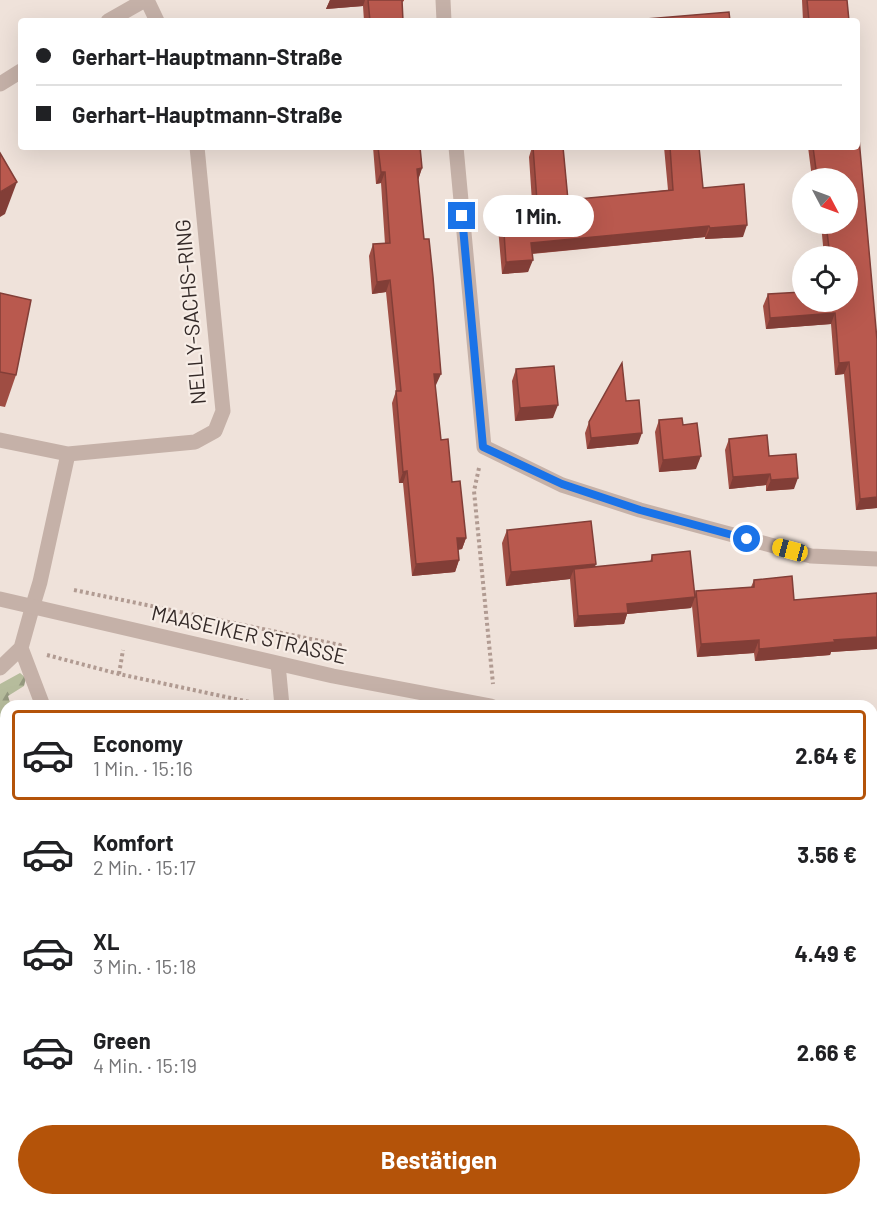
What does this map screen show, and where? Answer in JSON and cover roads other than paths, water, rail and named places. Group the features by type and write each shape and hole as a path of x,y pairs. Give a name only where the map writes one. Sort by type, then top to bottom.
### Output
{"street":[{"path":"113,18 146,0 155,18"},
{"path":"443,0 444,18"},
{"path":"0,84 18,73"},
{"name":"NELLY-SACHS-RING","path":"0,440 69,454 195,442 214,431 223,411 197,150"},
{"path":"456,150 483,447 562,484 640,510 811,556 877,559"},
{"path":"0,668 21,648 40,582 69,454"},
{"name":"MAASEIKER STRASSE","path":"0,599 333,676 486,700"},
{"path":"21,648 41,700"},
{"path":"278,664 281,700"}]}
